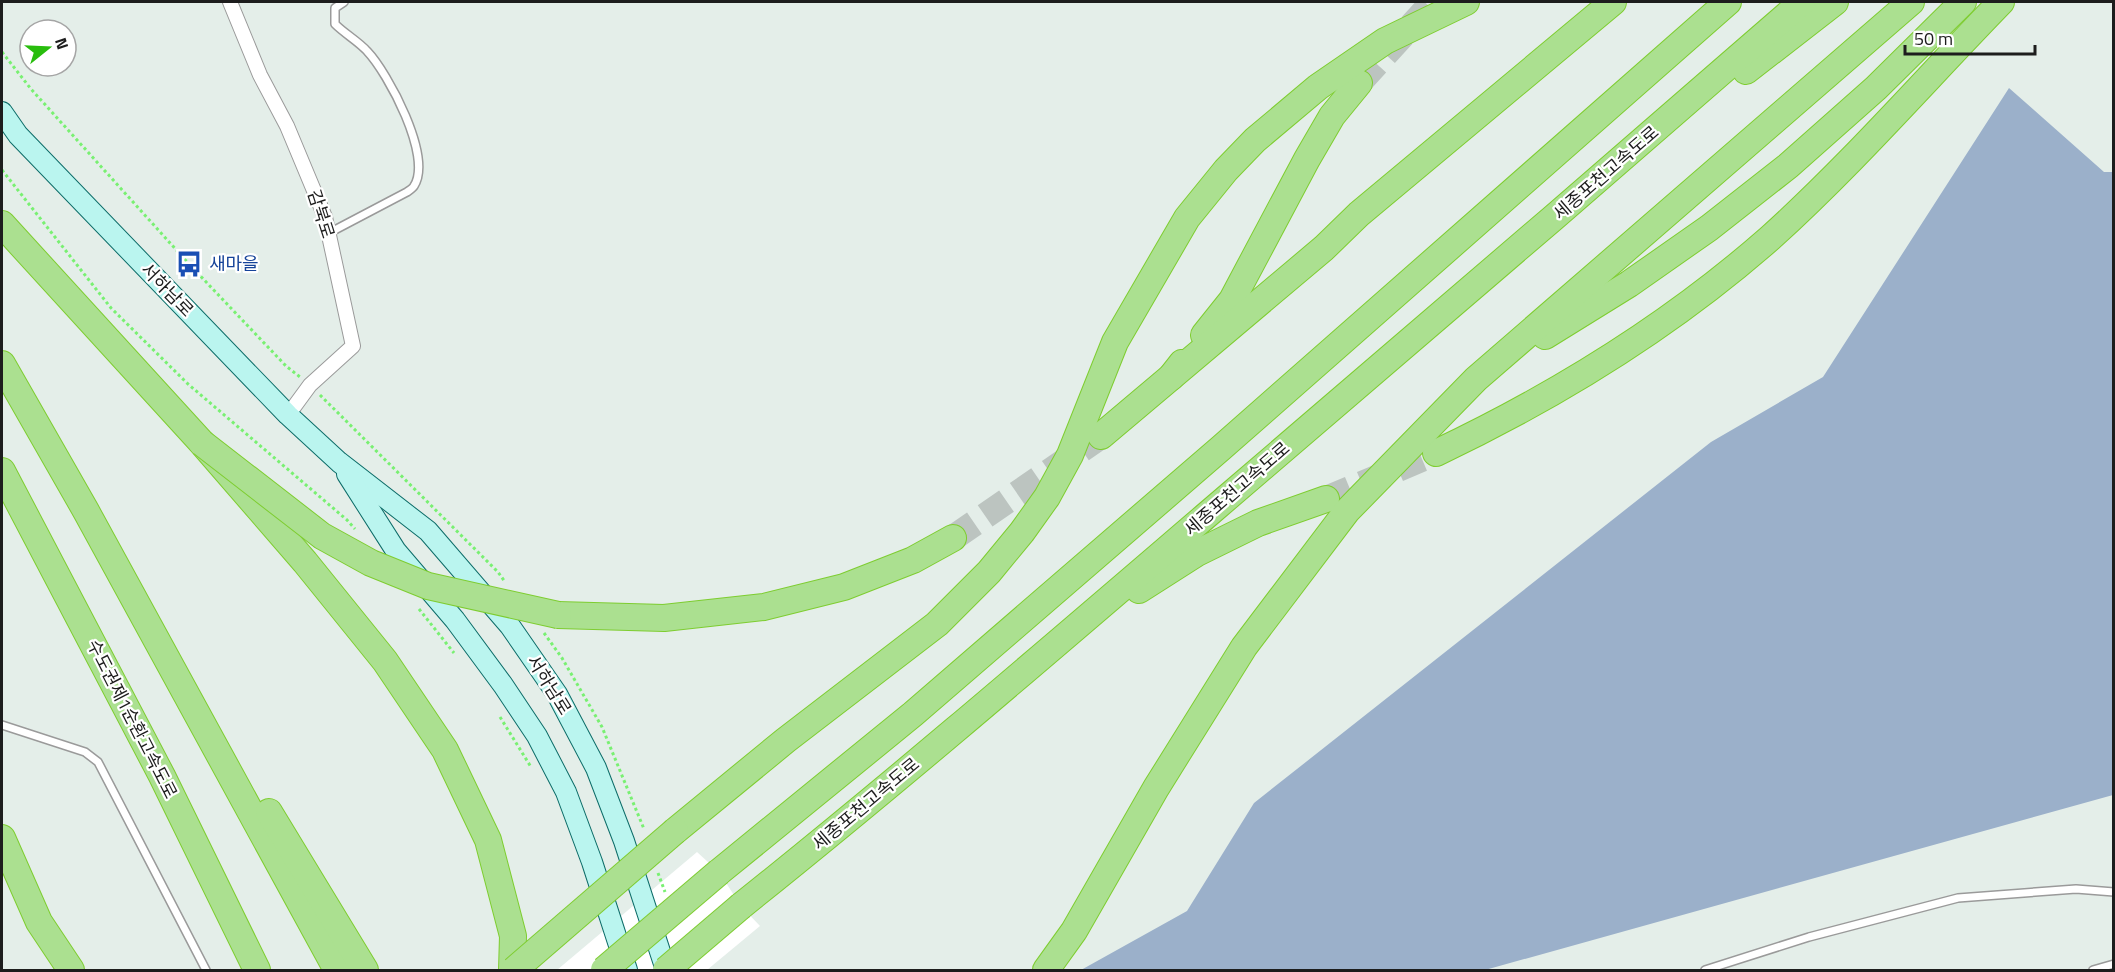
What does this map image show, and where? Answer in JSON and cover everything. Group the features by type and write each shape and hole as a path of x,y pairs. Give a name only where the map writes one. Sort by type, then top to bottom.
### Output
{"highway":[{"path":"513,970 675,831 786,740 937,624 989,572 1047,497 1070,455 1115,342 1187,218 1226,171 1255,140 1318,87 1385,41 1466,2"},
{"path":"1101,436 1324,248 1359,214 1613,2"},
{"path":"604,970 719,872 940,691 1221,448 1728,2"},
{"name":"세종포천고속도로","path":"666,970 1068,634 1566,208 1802,2"},
{"path":"1566,208 1835,2"},
{"path":"1046,970 1074,931 1156,788 1244,647 1347,511 1476,379 1911,2"},
{"path":"1476,379 1629,284 1709,228 1788,166 1876,88 1963,2"},
{"path":"1436,453 1500,423 1547,397 1605,361 1721,278 1813,198 1923,86 2001,2"},
{"path":"1171,377 1232,300 1332,116 1359,83"},
{"path":"2,224 202,443 305,562 385,661 445,750 488,840 513,936 513,970"},
{"path":"2,364 86,512 337,970"},
{"path":"202,443 321,536 371,563 428,586 558,615 664,618 764,608 844,587 913,560 953,538"},
{"name":"수도권제1순환고속도로","path":"2,471 162,776 257,970"},
{"path":"1068,634 1197,553 1258,523 1326,499"},
{"path":"86,512 365,970"},
{"path":"2,838 39,922 71,970"}],"main road":[{"name":"서하남로","path":"2,112 26,143 288,415 339,462 428,531 510,626 557,694 596,768 624,840 666,970"},
{"name":"서하남로","path":"339,462 396,551 455,620 503,684 537,736 566,792 592,862 627,970"}],"street":[{"name":"감북로","path":"230,2 260,75 288,126 325,217 354,346 310,385 288,415"}],"lane":[{"path":"329,233 407,192 414,186 419,165 413,133 390,86 368,52 335,24 335,8 344,2"},
{"path":"2,725 85,752 98,762 206,970"},
{"path":"1705,970 1809,937 1958,898 2076,889 2114,892"},
{"path":"2093,970 2114,964"}],"shaded area":[{"path":"2009,88 2104,172 2113,172 2113,795 1485,970 1081,970 1187,911 1254,803 1711,442 1823,377"}],"pier":[{"path":"697,852 719,872 741,906 760,926 707,970 557,970"}],"tunnel":[{"path":"1359,83 1433,2"},
{"path":"953,538 1101,436"},
{"path":"1326,499 1436,453"}],"place":[{"name":"새마을","path":"189,264"}]}
